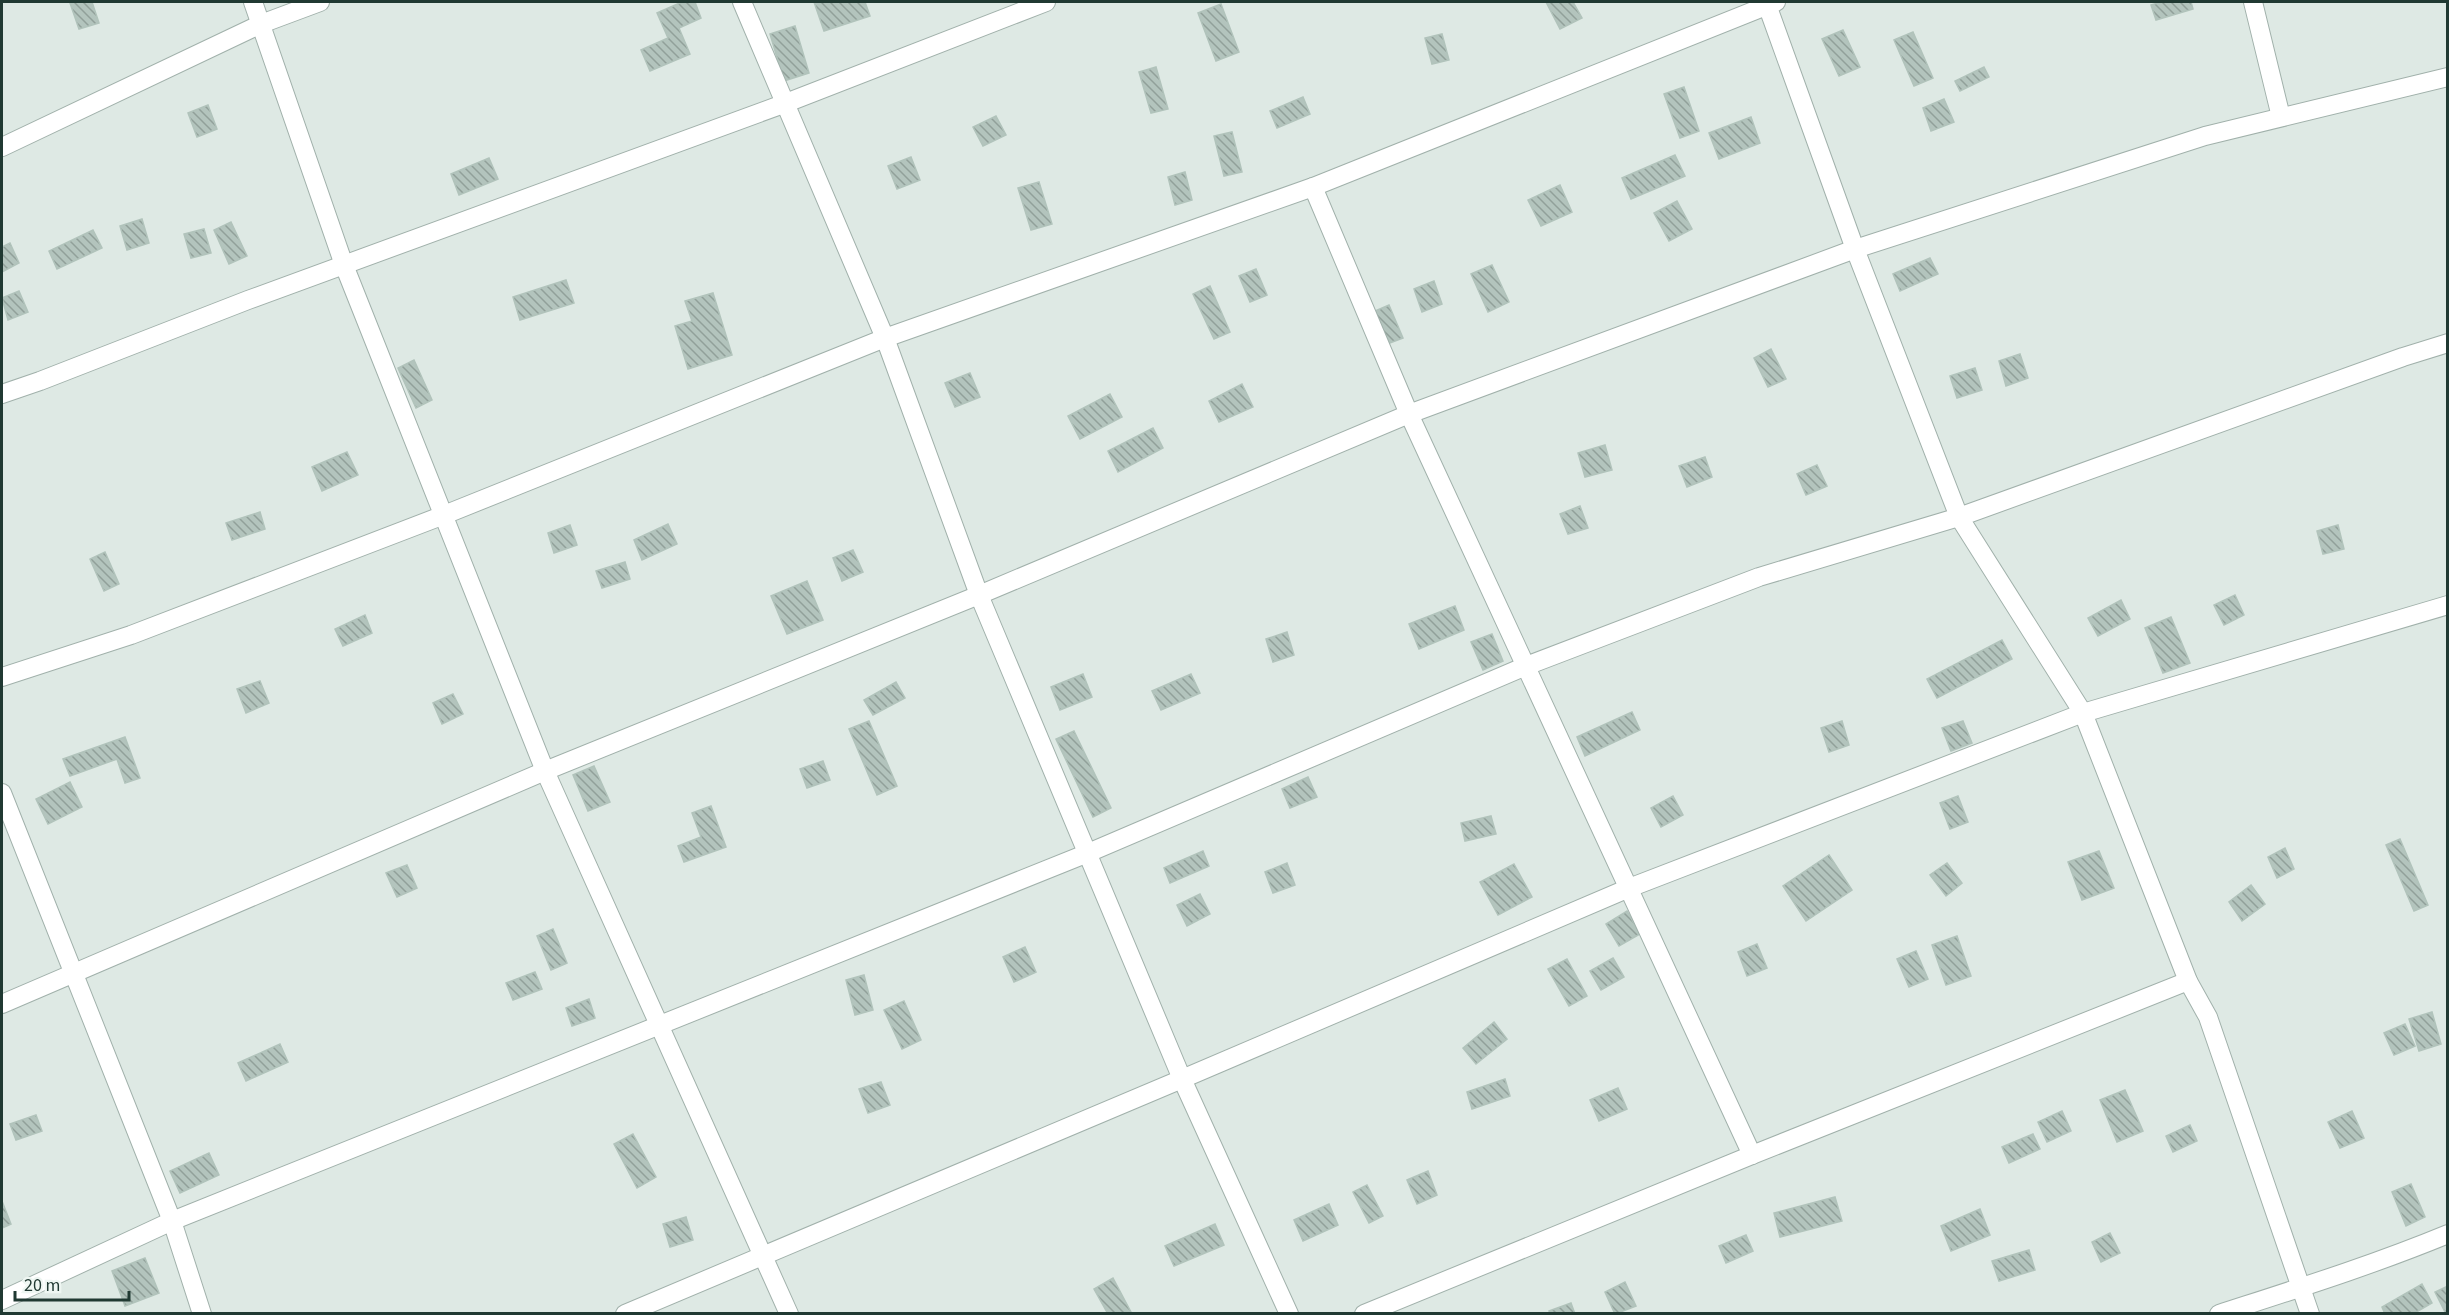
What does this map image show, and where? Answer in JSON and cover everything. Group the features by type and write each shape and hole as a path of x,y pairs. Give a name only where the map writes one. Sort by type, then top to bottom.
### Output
{"street":[{"path":"253,2 344,265 545,771 789,1314"},
{"path":"2,147 261,24 320,2"},
{"path":"742,2 885,338 979,595 1182,1079 1289,1314"},
{"path":"2,394 344,265 786,103 1046,2"},
{"path":"2253,2 2281,117"},
{"path":"2,677 131,635 444,515 885,338 1313,187 1770,3 1855,249 1959,517 2083,713 2188,981 2208,1017 2310,1314"},
{"path":"2,1004 545,771 979,595 1409,414 1855,249 2205,136 2448,77"},
{"path":"1313,187 1409,414 1752,1155"},
{"path":"2,1300 172,1221 1088,853 1526,666 1759,577 1959,517 2391,361 2448,343"},
{"path":"625,1314 1629,888 2083,713 2448,605"},
{"path":"2,793 172,1221 202,1314"},
{"path":"1364,1314 1752,1155 2188,981"},
{"path":"2219,1314 2301,1288 2448,1234"}],"building":[{"path":"92,2 99,23 79,29 70,3"},
{"path":"682,2 695,2 701,18 679,28 690,54 650,71 641,50 668,38 657,13"},
{"path":"814,2 865,2 870,16 824,31"},
{"path":"1546,2 1573,2 1582,18 1560,29"},
{"path":"2161,2 2191,2 2193,9 2156,20 2151,5"},
{"path":"1221,4 1239,52 1216,61 1198,13"},
{"path":"795,26 809,73 784,81 770,34"},
{"path":"1843,30 1860,67 1839,76 1822,39"},
{"path":"1913,32 1933,78 1914,86 1894,40"},
{"path":"1442,34 1449,60 1432,64 1425,38"},
{"path":"1156,67 1168,109 1151,113 1139,72"},
{"path":"1984,67 1989,77 1960,91 1955,81"},
{"path":"1684,87 1699,131 1680,138 1664,94"},
{"path":"1303,97 1310,114 1277,128 1270,111"},
{"path":"1944,99 1954,122 1931,131 1923,108"},
{"path":"208,105 217,129 197,137 188,113"},
{"path":"996,116 1006,135 983,146 973,127"},
{"path":"1751,117 1760,143 1719,159 1709,133"},
{"path":"1232,132 1242,172 1224,176 1214,136"},
{"path":"1675,155 1685,176 1631,199 1622,178"},
{"path":"911,157 920,180 897,189 888,166"},
{"path":"489,158 498,179 459,195 451,174"},
{"path":"1185,172 1192,200 1175,205 1168,177"},
{"path":"1039,182 1052,224 1031,230 1018,188"},
{"path":"1560,185 1572,212 1541,226 1528,200"},
{"path":"1677,201 1692,229 1669,241 1654,213"},
{"path":"142,219 149,243 127,250 120,226"},
{"path":"231,222 247,256 229,264 214,230"},
{"path":"204,229 211,253 191,258 184,234"},
{"path":"93,230 102,248 57,269 49,251"},
{"path":"10,243 19,263 2,272 2,247"},
{"path":"1930,258 1938,274 1900,291 1893,274"},
{"path":"1492,265 1509,302 1488,312 1471,274"},
{"path":"1256,269 1267,295 1250,302 1239,276"},
{"path":"566,280 574,303 520,320 513,297"},
{"path":"1434,281 1442,304 1422,312 1414,289"},
{"path":"1210,286 1230,332 1214,339 1193,294"},
{"path":"19,291 28,312 8,320 2,298"},
{"path":"713,293 732,355 688,369 675,326 692,321 685,301"},
{"path":"1389,305 1403,338 1387,344 1373,312"},
{"path":"1771,349 1786,379 1768,387 1754,358"},
{"path":"2020,354 2028,378 2006,386 1999,361"},
{"path":"414,360 432,400 416,408 398,368"},
{"path":"1975,368 1982,390 1957,398 1950,376"},
{"path":"970,373 980,397 955,407 945,383"},
{"path":"1242,384 1253,407 1219,422 1209,401"},
{"path":"1110,394 1122,417 1080,439 1068,416"},
{"path":"1153,428 1163,448 1118,472 1108,451"},
{"path":"1605,445 1612,470 1585,477 1578,453"},
{"path":"347,452 358,475 322,491 312,467"},
{"path":"1705,457 1712,477 1687,487 1679,466"},
{"path":"1817,465 1827,486 1806,495 1797,474"},
{"path":"1580,506 1588,528 1568,534 1560,514"},
{"path":"260,512 265,529 232,540 226,523"},
{"path":"668,524 677,544 642,560 634,540"},
{"path":"570,525 577,545 554,553 548,533"},
{"path":"2338,525 2344,549 2323,554 2317,531"},
{"path":"853,550 863,572 842,581 833,558"},
{"path":"105,552 119,584 104,591 90,559"},
{"path":"625,562 630,579 602,588 596,571"},
{"path":"807,581 823,620 787,634 771,596"},
{"path":"2235,595 2244,615 2224,625 2214,605"},
{"path":"2121,600 2130,619 2098,636 2088,618"},
{"path":"1455,606 1464,630 1419,649 1409,624"},
{"path":"365,615 372,633 343,646 335,629"},
{"path":"2171,617 2190,663 2163,673 2145,628"},
{"path":"1287,632 1294,655 1273,662 1266,639"},
{"path":"1492,634 1503,661 1483,670 1471,642"},
{"path":"2002,640 2012,659 1937,698 1927,679"},
{"path":"1083,674 1092,697 1060,710 1051,687"},
{"path":"1191,674 1200,693 1161,710 1152,691"},
{"path":"260,681 269,703 246,713 237,689"},
{"path":"896,682 905,698 873,715 864,700"},
{"path":"453,694 463,714 442,724 433,703"},
{"path":"1632,712 1640,730 1585,756 1577,737"},
{"path":"869,721 897,786 877,795 849,729"},
{"path":"1842,721 1849,745 1829,752 1821,728"},
{"path":"1963,721 1972,743 1951,751 1942,728"},
{"path":"1074,731 1111,808 1093,817 1056,739"},
{"path":"125,737 140,778 125,783 117,759 70,776 63,759"},
{"path":"823,761 830,780 807,788 800,769"},
{"path":"594,766 610,802 588,811 573,775"},
{"path":"1308,777 1317,797 1290,808 1282,789"},
{"path":"70,782 82,807 48,824 36,799"},
{"path":"1673,796 1683,815 1661,827 1651,808"},
{"path":"1958,796 1968,822 1950,829 1940,803"},
{"path":"711,806 726,847 684,862 678,846 701,837 692,813"},
{"path":"1491,816 1496,834 1465,841 1461,823"},
{"path":"2400,839 2428,905 2414,911 2386,845"},
{"path":"2285,848 2294,869 2277,878 2268,857"},
{"path":"1203,851 1209,866 1170,883 1164,868"},
{"path":"2099,851 2114,888 2082,900 2068,862"},
{"path":"1829,855 1852,890 1806,921 1783,886"},
{"path":"1287,863 1295,885 1273,893 1265,872"},
{"path":"1947,863 1962,883 1946,896 1930,875"},
{"path":"1514,864 1532,897 1498,915 1480,882"},
{"path":"407,865 417,888 397,897 386,873"},
{"path":"2251,885 2265,904 2242,921 2229,902"},
{"path":"1200,894 1210,914 1187,926 1177,905"},
{"path":"1627,911 1640,934 1619,946 1606,924"},
{"path":"553,929 567,963 551,970 537,936"},
{"path":"1957,936 1971,976 1946,985 1932,945"},
{"path":"1757,944 1767,968 1747,976 1738,952"},
{"path":"1025,947 1036,972 1014,982 1003,957"},
{"path":"1916,951 1928,979 1909,987 1897,959"},
{"path":"1613,958 1624,977 1601,990 1590,971"},
{"path":"1567,959 1587,996 1569,1006 1548,969"},
{"path":"535,972 542,989 513,1000 506,983"},
{"path":"864,975 873,1010 855,1015 846,980"},
{"path":"589,999 595,1018 572,1026 566,1008"},
{"path":"904,1001 921,1040 902,1049 884,1010"},
{"path":"2432,1012 2441,1044 2419,1051 2409,1019"},
{"path":"1494,1022 1507,1039 1476,1064 1463,1048"},
{"path":"2405,1024 2415,1046 2394,1055 2384,1033"},
{"path":"280,1044 288,1062 246,1081 238,1063"},
{"path":"1505,1079 1510,1096 1472,1109 1467,1092"},
{"path":"881,1082 890,1105 868,1113 859,1089"},
{"path":"1618,1088 1627,1109 1599,1121 1590,1100"},
{"path":"2125,1090 2143,1131 2117,1142 2100,1100"},
{"path":"2062,1111 2071,1131 2047,1142 2038,1122"},
{"path":"2352,1111 2364,1138 2340,1148 2328,1122"},
{"path":"36,1115 42,1131 16,1140 10,1124"},
{"path":"2190,1125 2197,1141 2173,1152 2166,1136"},
{"path":"633,1134 656,1177 637,1188 614,1144"},
{"path":"2033,1134 2040,1149 2009,1163 2002,1147"},
{"path":"209,1153 219,1175 180,1193 170,1171"},
{"path":"1428,1171 1437,1195 1417,1204 1407,1180"},
{"path":"2411,1184 2425,1217 2406,1226 2392,1192"},
{"path":"1367,1185 1383,1216 1369,1223 1353,1192"},
{"path":"1835,1197 1842,1221 1780,1237 1774,1213"},
{"path":"2,1201 11,1224 2,1228"},
{"path":"1329,1204 1338,1225 1303,1241 1294,1220"},
{"path":"1980,1209 1990,1235 1951,1251 1941,1226"},
{"path":"686,1217 693,1240 670,1247 663,1224"},
{"path":"1215,1224 1224,1245 1174,1266 1165,1246"},
{"path":"2110,1233 2120,1253 2101,1262 2092,1242"},
{"path":"1746,1235 1753,1251 1726,1263 1719,1246"},
{"path":"2029,1250 2035,1270 1999,1281 1992,1261"},
{"path":"145,1258 159,1293 125,1306 112,1271"},
{"path":"1113,1278 1132,1314 1108,1314 1094,1289"},
{"path":"1625,1282 1636,1306 1615,1314 1605,1292"},
{"path":"2422,1284 2432,1303 2413,1314 2385,1314 2382,1307"},
{"path":"2448,1286 2448,1314 2446,1314 2435,1292"},
{"path":"1571,1303 1575,1314 1550,1314 1549,1311"}]}
